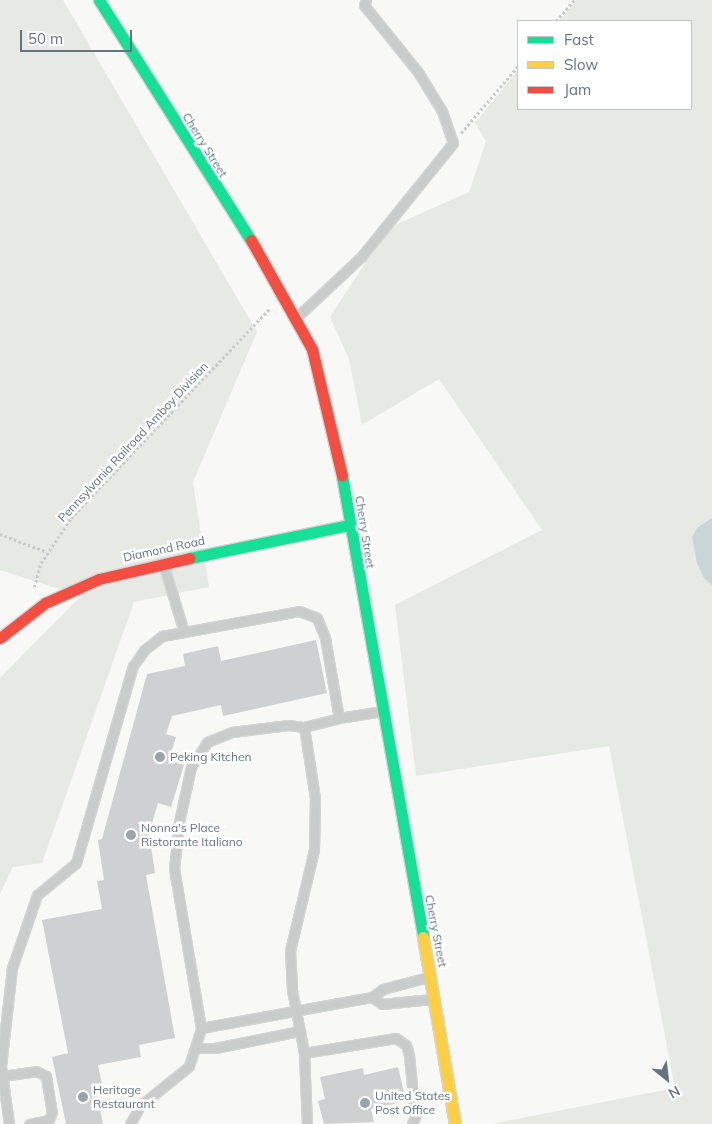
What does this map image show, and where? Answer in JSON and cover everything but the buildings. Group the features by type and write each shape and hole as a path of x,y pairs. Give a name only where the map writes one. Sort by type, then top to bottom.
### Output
{"street":[{"name":"Cherry Street","path":"99,0 283,292 312,349 326,398 350,525 431,977 432,999 455,1124"},
{"name":"Diamond Road","path":"0,638 45,603 74,588 163,563 350,525"}],"lane":[{"path":"296,317 361,257 453,143 442,111 418,72 364,5 366,0"},
{"path":"163,563 184,632"},
{"path":"9,1124 2,1076 12,968 37,895 76,863 133,666 144,650 162,636 299,611 316,618 325,638 339,718"},
{"path":"130,1124 140,1106 189,1066 201,1028 174,869 179,822 191,767 207,742 232,732 304,727 339,718 382,711"},
{"path":"304,727 315,798 314,850 290,951 296,1012 304,1054 307,1124"},
{"path":"201,1028 372,997 383,989 431,977"},
{"path":"372,997 382,1004 432,999"},
{"path":"196,1048 215,1048 300,1031"},
{"path":"304,1054 396,1038 406,1045 409,1055 415,1117 412,1124"},
{"path":"2,1076 36,1071 46,1076 52,1112 49,1120 29,1124"}],"path":[{"path":"557,20 574,0"},
{"path":"453,143 517,67"},
{"name":"Pennsylvania Railroad Amboy Division","path":"32,591 41,563 71,518 283,292"},
{"path":"0,534 48,552"}],"shaded area":[{"path":"0,0 63,0 257,332 193,482 209,587 134,602 42,863 13,867 0,894 0,678 81,596 0,570"},
{"path":"576,0 712,0 712,1124 492,1124 675,1088 609,746 416,776 395,605 542,530 439,379 362,425 349,359 330,317 388,228 469,192 486,141 475,123 517,71 517,110 692,110 692,20 560,20"},
{"path":"712,518 712,585 704,578 697,563 692,537 697,528"}],"traffic: fast":[{"path":"99,0 251,240"},
{"path":"342,476 423,937"},
{"path":"190,558 350,525"}],"traffic: slow":[{"path":"423,937 455,1124"}],"traffic: jam":[{"path":"251,240 312,349 342,476"},
{"path":"0,638 45,603 99,579 190,558"}],"place":[{"name":"Peking Kitchen","path":"160,757"},
{"name":"Nonna's Place Ristorante Italiano","path":"131,835"},
{"name":"Heritage Restaurant","path":"83,1097"},
{"name":"United States Post Office","path":"365,1103"}]}
